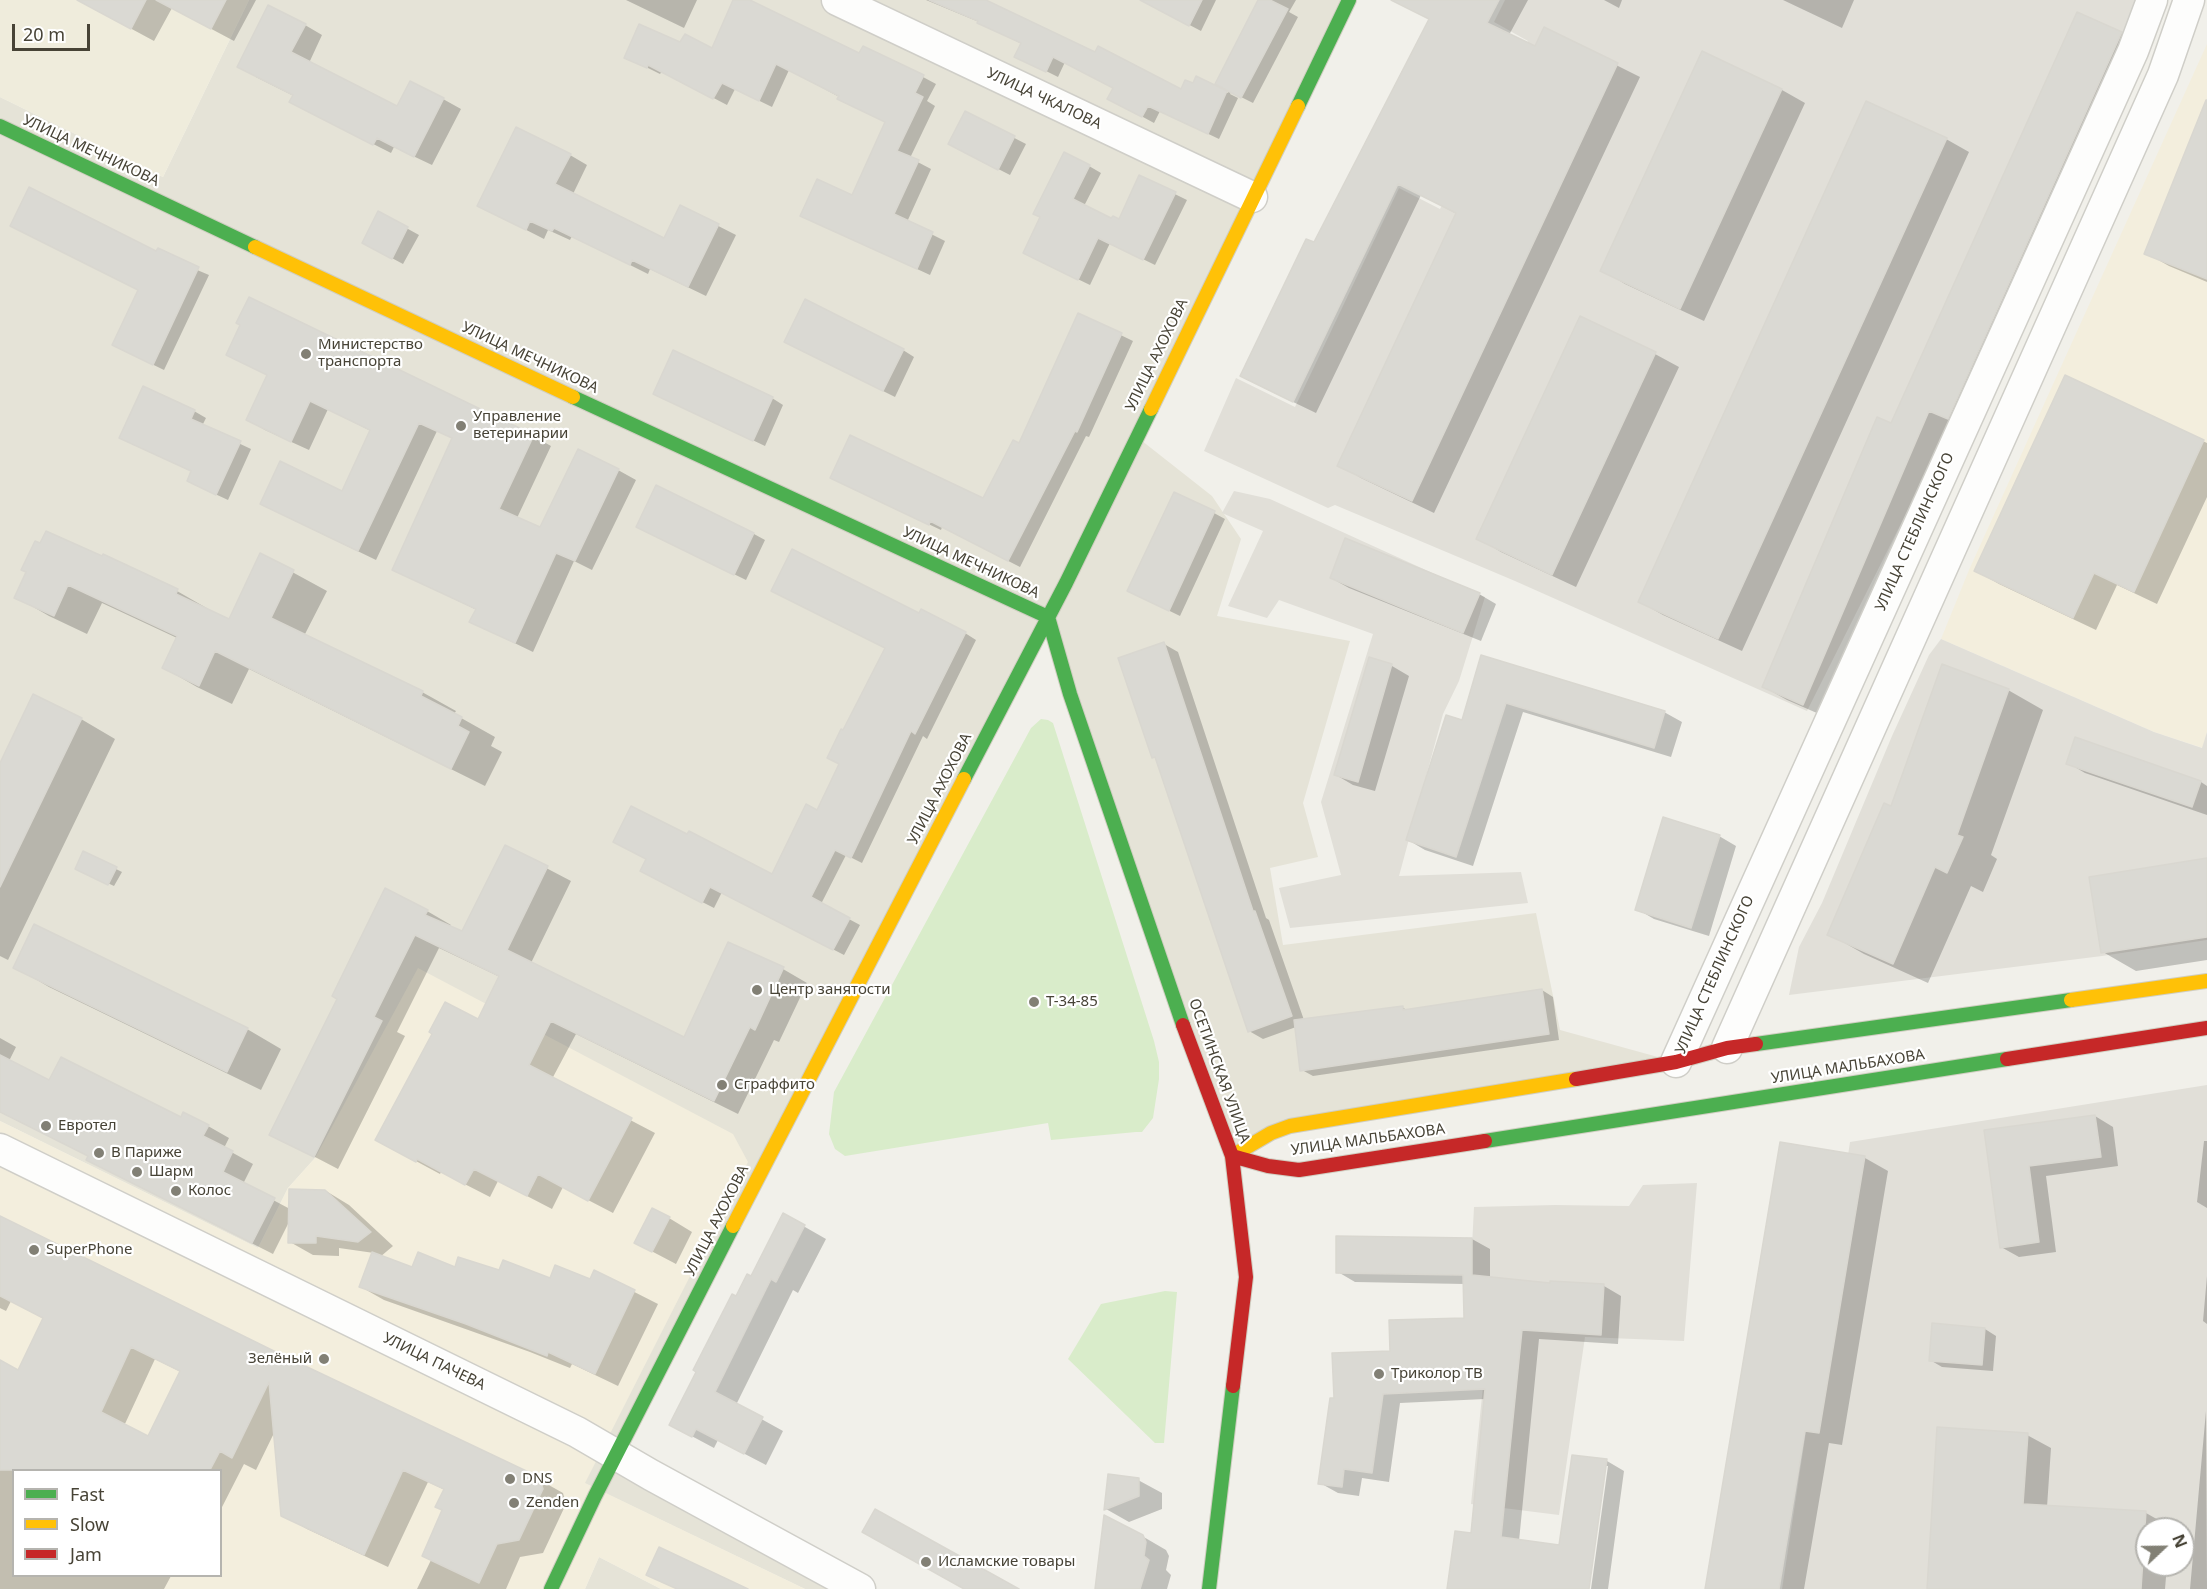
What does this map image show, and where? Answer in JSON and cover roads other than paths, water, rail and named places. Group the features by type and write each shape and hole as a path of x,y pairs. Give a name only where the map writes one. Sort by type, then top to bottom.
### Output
{"main road":[{"name":"УЛИЦА АХОХОВА","path":"551,1589 616,1455 1048,617 1349,0"},
{"name":"УЛИЦА МЕЧНИКОВА","path":"0,126 486,356 1048,617"},
{"name":"ОСЕТИНСКАЯ УЛИЦА","path":"1048,617 1070,694 1194,1056 1232,1156 1246,1278 1209,1589"},
{"name":"УЛИЦА МАЛЬБАХОВА","path":"1232,1156 1290,1126 1676,1062 1726,1048 2207,981"},
{"name":"УЛИЦА МАЛЬБАХОВА","path":"1232,1156 1268,1166 1299,1170 2207,1028"}],"street":[{"name":"УЛИЦА ЧКАЛОВА","path":"837,0 1252,197"},
{"name":"УЛИЦА СТЕБЛИНСКОГО","path":"1676,1062 2133,51 2152,0"},
{"path":"1726,1048 2163,75 2189,0"},
{"name":"УЛИЦА ПАЧЕВА","path":"0,1149 577,1432 860,1589"}],"place":[{"name":"Министерство транспорта","path":"306,354"},
{"name":"Управление ветеринарии","path":"461,426"},
{"name":"Центр занятости","path":"757,990"},
{"name":"Т-34-85","path":"1034,1002"},
{"name":"Сграффито","path":"722,1085"},
{"name":"Евротел","path":"46,1126"},
{"name":"В Париже","path":"99,1153"},
{"name":"Шарм","path":"137,1172"},
{"name":"Колос","path":"176,1191"},
{"name":"SuperPhone","path":"34,1250"},
{"name":"Зелёный","path":"324,1359"},
{"name":"Триколор ТВ","path":"1379,1374"},
{"name":"DNS","path":"510,1479"},
{"name":"Zenden","path":"514,1503"},
{"name":"Исламские товары","path":"926,1562"}]}
